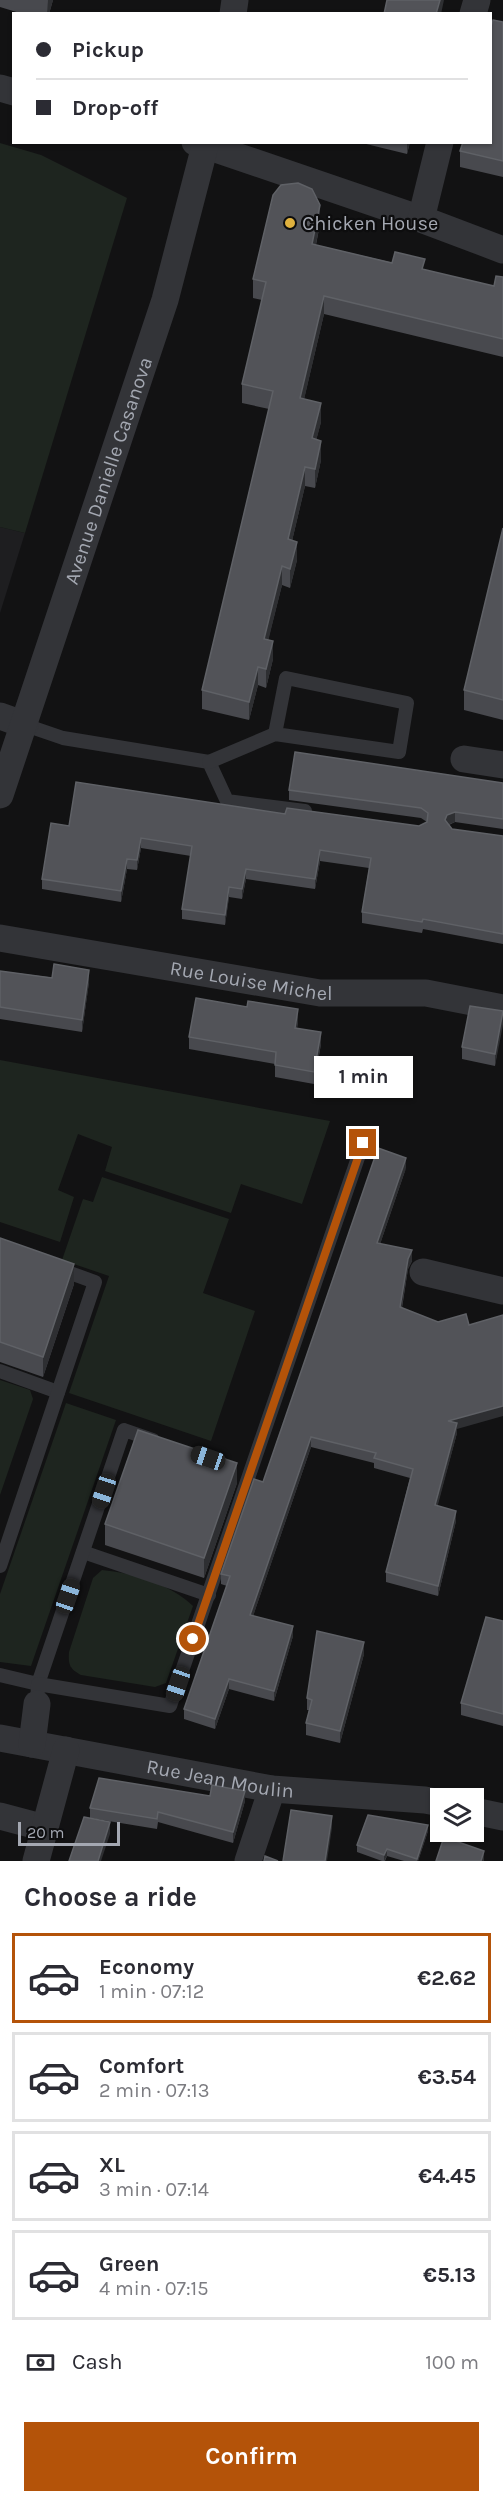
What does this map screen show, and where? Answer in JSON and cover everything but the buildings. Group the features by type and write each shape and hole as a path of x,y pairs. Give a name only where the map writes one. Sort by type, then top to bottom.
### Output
{"street":[{"name":"Avenue Danielle Casanova","path":"0,795 165,300 202,144"},
{"path":"205,144 503,250"},
{"path":"421,219 440,144"},
{"path":"0,716 25,725"},
{"path":"464,759 503,765"},
{"name":"Rue Louise Michel","path":"0,938 320,993 426,993 503,1008"},
{"path":"423,1272 503,1291"},
{"path":"32,1744 37,1694"},
{"name":"Rue Jean Moulin","path":"0,1738 272,1789 430,1801"},
{"path":"36,1861 66,1750"},
{"path":"248,1861 272,1789"},
{"path":"484,1813 503,1817"},
{"path":"0,1816 45,1828"}],"lane":[{"path":"25,725 63,738 209,762 274,735 399,752 407,703 286,678 274,735"},
{"path":"209,762 227,801 318,813"},
{"path":"0,1675 37,1694 170,1706 208,1595 245,1471 363,1143"},
{"path":"0,1566 5,1536 58,1392 95,1282 42,1263"},
{"path":"0,1371 58,1392"},
{"path":"37,1694 124,1430 166,1444"},
{"path":"83,1552 208,1595"}],"shaded area":[{"path":"0,143 41,155 127,198 25,533 0,527"},
{"path":"0,527 25,533 0,613"},
{"path":"0,1060 330,1121 302,1204 241,1184 231,1213 105,1171 112,1147 78,1134 58,1190 74,1197 60,1242 0,1222"},
{"path":"102,1177 229,1219 203,1293 255,1311 211,1441 69,1393 109,1276 62,1260 83,1199 93,1202"},
{"path":"0,1380 30,1390 33,1399 0,1495"},
{"path":"66,1403 116,1420 31,1666 0,1662 0,1594"},
{"path":"102,1570 150,1581 184,1598 193,1606 166,1683 155,1687 81,1675 70,1666 69,1652 93,1578"}],"place":[{"name":"Chicken House","path":"290,223"}],"route":[{"path":"193,1639 363,1143"}]}
